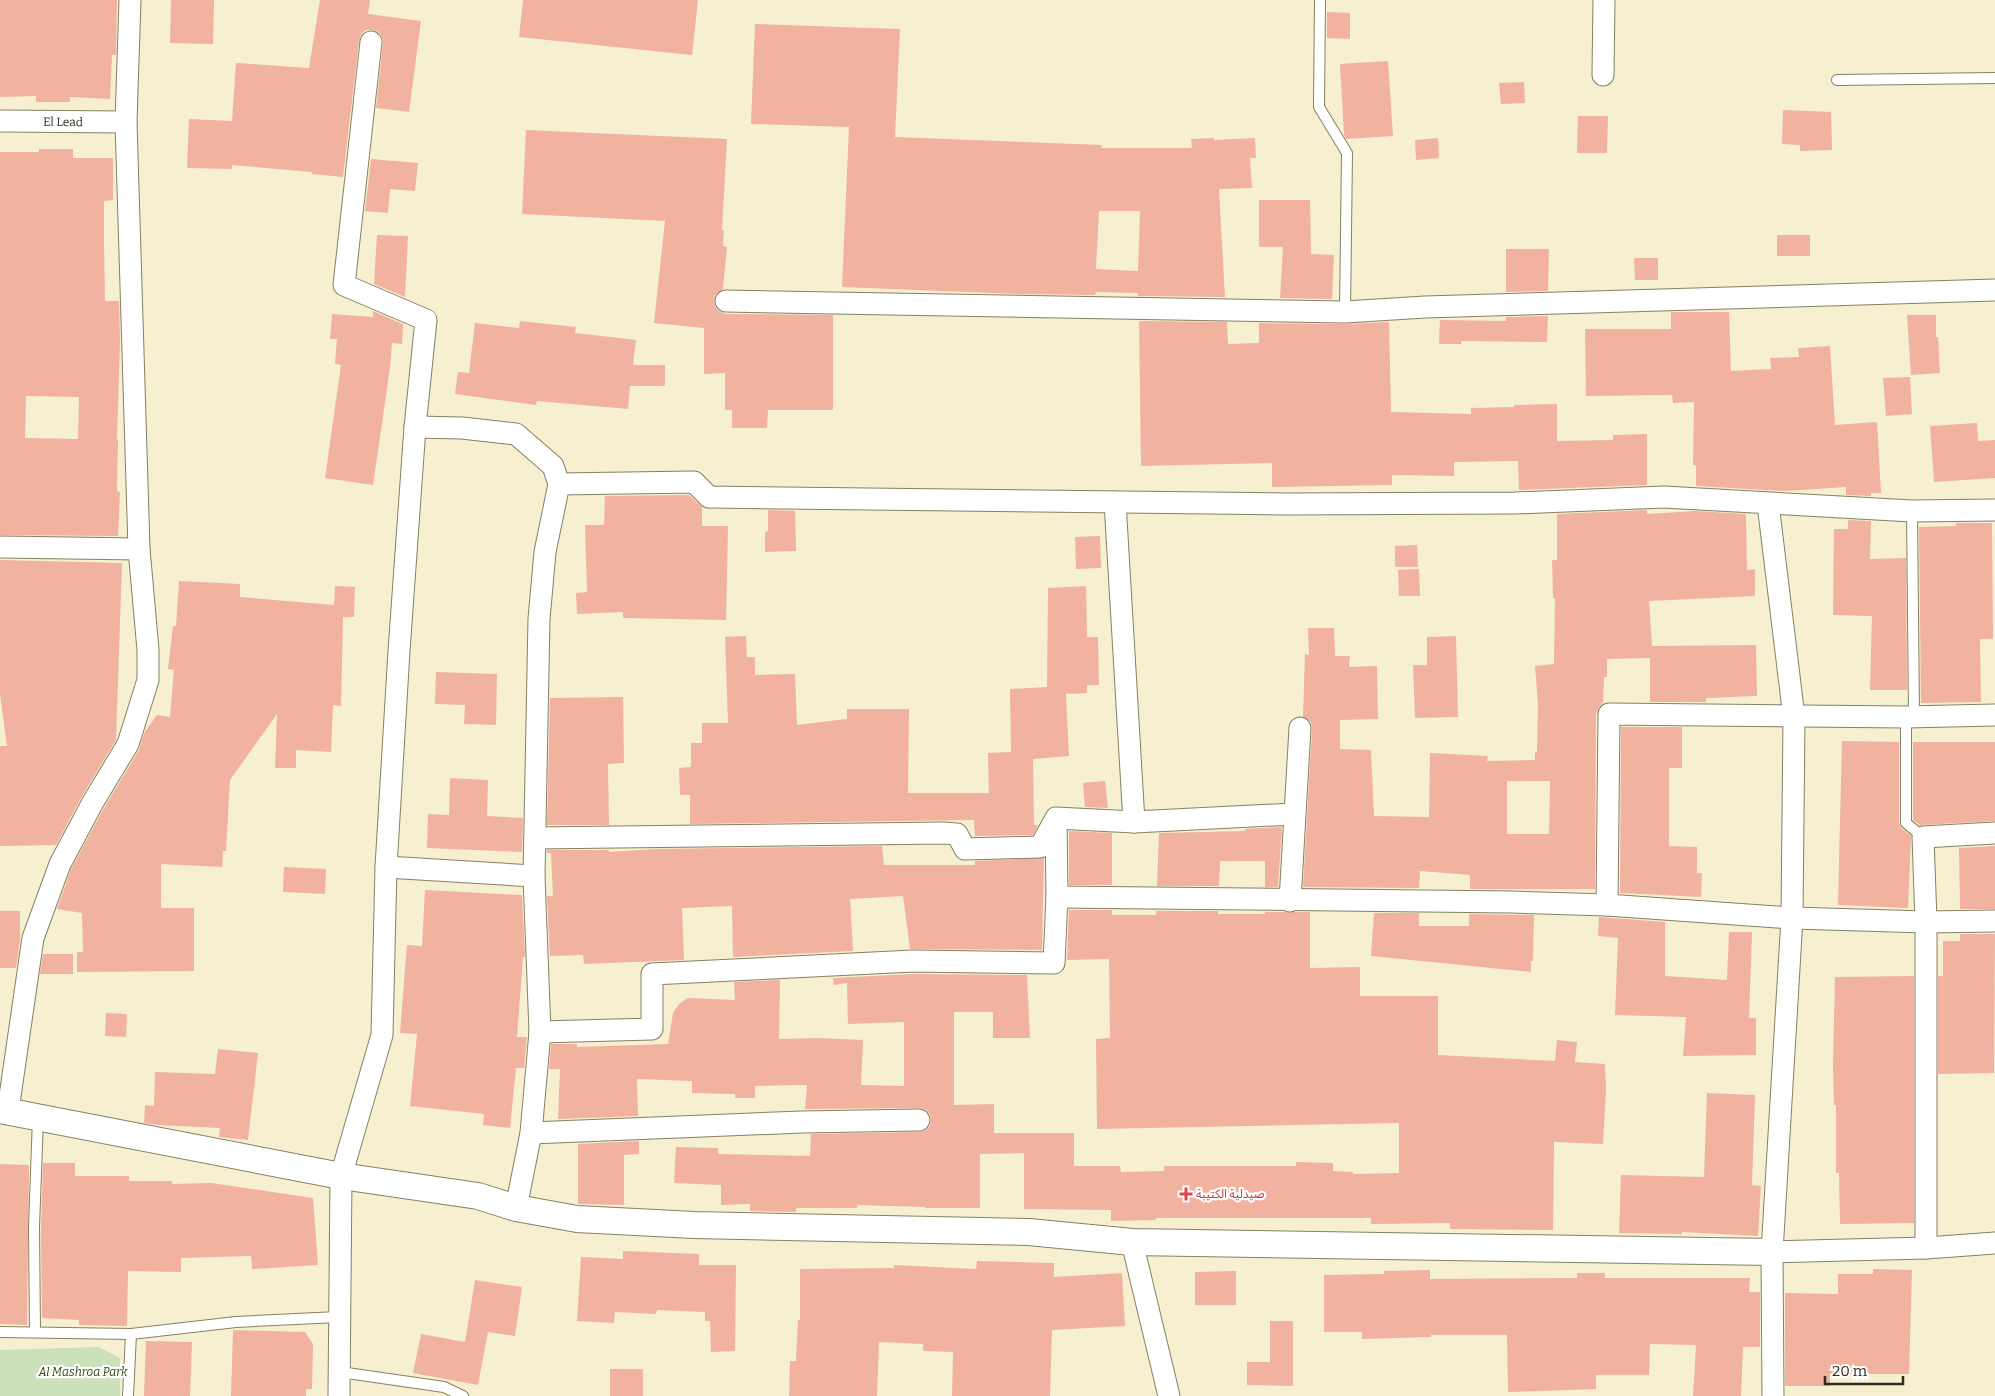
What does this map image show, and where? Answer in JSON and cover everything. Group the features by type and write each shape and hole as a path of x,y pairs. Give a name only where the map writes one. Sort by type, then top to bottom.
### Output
{"street":[{"path":"130,0 126,122 139,549 148,650 148,680 128,744 93,802 60,864 33,938 4,1110 341,1176 478,1196 516,1208 577,1219 694,1225 1030,1232 1132,1242 1772,1252 1926,1248 1995,1243"},
{"path":"1604,0 1604,75"},
{"path":"339,1396 338,1317 341,1176 382,1035 386,867 415,426 426,320 344,285 371,42"},
{"name":"El Lead","path":"0,121 126,122"},
{"path":"726,301 1345,312 1425,307 1995,290"},
{"path":"415,426 462,428 516,434 552,466 560,484 545,552 539,619 534,876 540,1032 531,1133 516,1208"},
{"path":"560,484 694,482 709,498 1277,504 1515,503 1664,498 1912,511 1995,510"},
{"path":"1115,502 1134,822"},
{"path":"1768,504 1794,717 1792,918 1772,1252 1772,1396"},
{"path":"0,547 139,549"},
{"path":"1607,905 1609,714 1794,717 1995,715"},
{"path":"1290,901 1300,728"},
{"path":"1056,818 1134,822 1294,814"},
{"path":"535,838 943,833 957,834 965,849 1040,847 1056,818"},
{"path":"540,1032 652,1029 652,974 913,961 1054,963 1057,897 1056,818"},
{"path":"1926,1248 1926,922 1923,837 1995,833"},
{"path":"386,867 534,876"},
{"path":"1057,897 1512,902 1607,905 1792,918 1926,922 1995,921"},
{"path":"531,1133 802,1122 919,1120"},
{"path":"1132,1242 1169,1396"}],"lane":[{"path":"1320,0 1319,107 1347,153 1345,312"},
{"path":"1837,80 1995,78"},
{"path":"1912,511 1910,717 1906,823 1923,837"},
{"path":"35,1332 34,1227 38,1117"},
{"path":"0,1332 131,1334 236,1322 338,1317"},
{"path":"128,1396 131,1334"},
{"path":"340,1372 444,1387 463,1396"}],"green space":[{"name":"Al Mashroa Park","path":"99,1347 120,1358 120,1396 0,1396 0,1350"}],"building":[{"path":"0,0 117,0 116,55 112,55 110,99 70,97 70,102 36,102 36,96 0,97"},
{"path":"171,0 214,0 213,44 170,43"},
{"path":"320,0 370,0 368,14 421,21 409,112 376,108 383,43 379,32 366,30 361,34 359,41 343,177 312,174 312,172 232,165 232,169 187,168 189,119 232,121 236,63 309,68"},
{"path":"523,0 698,0 692,55 519,37"},
{"path":"1327,12 1350,13 1350,39 1327,38"},
{"path":"755,24 900,29 895,137 1102,145 1101,148 1192,148 1191,139 1255,138 1256,158 1250,158 1252,188 1219,189 1225,297 1138,296 1138,293 1096,292 1095,295 1018,294 842,287 849,127 751,124","holes":["1099,211 1140,211 1138,271 1096,269"]},
{"path":"1388,61 1393,136 1346,139 1344,134 1340,64"},
{"path":"1524,82 1525,103 1501,104 1499,83"},
{"path":"1783,110 1831,112 1832,150 1800,151 1800,145 1782,144"},
{"path":"1578,116 1608,116 1607,153 1577,153"},
{"path":"526,130 727,139 722,230 724,230 723,246 727,247 723,289 715,295 715,307 726,314 833,315 833,410 768,410 767,428 732,428 732,410 725,410 725,373 704,374 704,328 654,323 665,221 522,214"},
{"path":"1438,138 1439,158 1416,160 1415,140"},
{"path":"39,149 73,149 73,158 113,158 113,200 104,201 104,242 105,301 119,301 117,491 120,492 118,536 0,535 0,152 39,152","holes":["26,396 79,397 78,439 25,438"]},
{"path":"371,159 418,163 415,191 390,189 388,213 365,211"},
{"path":"1259,200 1310,200 1311,254 1334,255 1332,299 1280,298 1283,247 1259,247"},
{"path":"377,235 408,236 405,297 374,284"},
{"path":"1777,235 1810,235 1810,256 1777,256"},
{"path":"1506,249 1549,249 1548,291 1506,292"},
{"path":"1634,258 1658,258 1658,280 1635,280"},
{"path":"373,311 403,324 402,344 392,343 373,485 325,478 341,365 335,364 337,339 330,339 332,314 373,317"},
{"path":"1671,312 1729,312 1731,371 1771,369 1770,358 1799,357 1798,348 1830,346 1835,425 1877,422 1881,493 1871,493 1871,496 1846,495 1846,487 1785,491 1696,486 1696,465 1693,465 1694,402 1673,403 1672,395 1586,396 1585,329 1671,329"},
{"path":"1907,315 1936,315 1936,337 1938,337 1940,373 1911,375"},
{"path":"1548,316 1547,342 1461,341 1461,344 1439,344 1440,320 1506,321 1506,317"},
{"path":"520,321 576,327 575,333 636,340 633,365 665,365 665,386 630,386 628,409 537,401 536,405 455,394 458,372 469,373 475,323 519,328"},
{"path":"1139,321 1227,322 1228,344 1259,343 1259,323 1345,324 1389,322 1391,412 1471,414 1471,408 1557,404 1557,441 1613,440 1613,435 1647,434 1647,485 1519,490 1518,461 1454,462 1454,476 1392,475 1392,485 1272,487 1272,463 1141,466"},
{"path":"1910,377 1912,414 1886,416 1883,378"},
{"path":"1977,423 1978,441 1995,440 1995,478 1934,482 1930,426"},
{"path":"689,495 702,507 702,526 728,526 726,620 623,618 623,612 577,614 576,593 587,592 585,525 604,525 605,496"},
{"path":"768,510 795,511 796,551 765,552"},
{"path":"1647,510 1647,514 1696,511 1746,514 1747,570 1755,569 1755,596 1649,601 1652,646 1756,645 1757,696 1706,698 1706,702 1650,702 1650,658 1607,659 1607,677 1604,677 1603,703 1596,714 1595,889 1470,889 1470,875 1420,871 1419,888 1303,887 1312,729 1311,722 1303,716 1305,654 1309,655 1308,628 1334,628 1335,656 1350,656 1349,667 1377,666 1378,719 1340,720 1340,749 1371,750 1374,816 1429,817 1430,753 1488,756 1487,761 1535,760 1535,753 1537,752 1538,704 1535,666 1554,664 1555,598 1553,598 1552,560 1557,560 1557,514","holes":["1507,781 1550,781 1549,834 1507,834"]},
{"path":"1848,520 1871,521 1870,559 1906,558 1907,690 1870,690 1872,616 1833,615 1834,529 1848,529"},
{"path":"1956,523 1992,523 1993,639 1980,639 1981,702 1921,703 1919,527 1956,526"},
{"path":"1100,536 1101,568 1076,569 1075,537"},
{"path":"1417,545 1418,567 1395,567 1395,546"},
{"path":"0,560 122,563 116,740 82,796 56,845 0,846 0,746 7,746 0,694"},
{"path":"1419,569 1420,596 1399,596 1398,570"},
{"path":"179,581 240,584 240,597 334,605 335,586 355,587 354,617 343,617 341,706 333,705 331,752 296,750 296,768 275,768 277,714 230,780 226,851 223,851 222,867 161,864 161,908 194,908 194,971 77,972 77,952 83,952 82,913 57,909 71,869 104,808 139,750 144,733 157,715 170,717 174,670 168,669 173,626 176,626"},
{"path":"1086,586 1087,637 1098,637 1099,685 1087,685 1087,693 1066,694 1069,756 1033,759 1034,825 1038,825 1033,835 975,836 974,820 690,824 690,795 680,795 679,768 691,767 691,743 702,743 702,723 728,723 725,637 746,636 747,657 755,657 755,675 795,674 797,725 847,719 847,709 909,709 908,793 989,793 988,753 1011,752 1010,689 1047,687 1048,588"},
{"path":"1456,636 1458,717 1415,718 1413,665 1427,665 1427,637"},
{"path":"436,672 497,674 496,725 464,724 465,705 435,704"},
{"path":"623,697 624,763 608,764 609,825 547,825 550,698"},
{"path":"1621,727 1682,727 1682,768 1669,768 1669,846 1697,847 1697,873 1702,873 1701,897 1620,893"},
{"path":"1842,741 1899,742 1899,823 1901,828 1911,836 1908,908 1838,905"},
{"path":"1913,742 1995,742 1995,821 1920,825 1913,820"},
{"path":"450,778 488,780 487,816 523,818 522,852 427,848 428,814 449,815"},
{"path":"1105,781 1108,808 1085,807 1083,783"},
{"path":"1282,827 1278,887 1265,887 1265,861 1220,861 1219,886 1157,886 1159,833 1245,831 1245,829"},
{"path":"1069,831 1112,833 1112,885 1069,885"},
{"path":"882,846 884,865 975,865 975,861 1044,858 1042,950 910,949 903,896 850,899 853,951 733,957 732,906 682,908 684,960 584,964 583,955 550,956 547,896 553,896 551,853 547,853 547,850 609,850 609,852 655,849"},
{"path":"1995,846 1995,909 1960,909 1959,848"},
{"path":"284,867 326,869 325,894 283,892"},
{"path":"425,890 522,895 525,957 523,957 517,1037 527,1037 524,1068 516,1068 510,1128 483,1125 484,1114 410,1106 417,1034 400,1033 407,945 422,946"},
{"path":"1069,910 1112,910 1112,915 1156,915 1156,911 1218,911 1218,914 1310,912 1310,968 1360,967 1360,996 1438,996 1438,1055 1555,1061 1557,1040 1577,1042 1575,1062 1605,1064 1606,1089 1603,1144 1554,1142 1553,1230 1450,1229 1450,1223 1371,1224 1371,1218 1156,1218 1156,1220 1111,1221 1111,1210 1024,1209 1024,1153 980,1154 980,1208 858,1205 857,1208 796,1208 796,1212 750,1211 750,1204 721,1205 721,1185 674,1183 676,1147 718,1148 718,1154 810,1156 811,1134 919,1132 926,1130 930,1126 930,1114 925,1109 919,1108 805,1109 807,1085 755,1086 755,1098 735,1098 735,1094 692,1093 692,1081 637,1079 638,1116 558,1119 560,1069 549,1069 551,1044 577,1044 577,1047 668,1044 673,1013 679,1004 688,998 735,1000 734,982 780,980 779,1039 863,1040 861,1085 904,1086 904,1022 848,1024 847,983 834,985 833,978 913,974 1027,975 1030,1038 993,1038 993,1012 954,1012 954,1105 994,1104 994,1133 1074,1133 1074,1166 1120,1166 1121,1172 1164,1171 1164,1166 1296,1166 1296,1162 1333,1163 1333,1171 1353,1172 1353,1174 1399,1173 1399,1123 1097,1129 1096,1039 1110,1038 1109,959 1067,960"},
{"path":"0,911 20,911 20,940 16,968 0,968"},
{"path":"1374,913 1419,913 1419,926 1469,926 1469,914 1534,915 1531,972 1371,956"},
{"path":"1599,917 1665,922 1665,976 1727,980 1729,932 1752,932 1749,1018 1756,1018 1756,1055 1683,1056 1686,1017 1615,1015 1618,938 1598,936"},
{"path":"1960,934 1995,934 1994,1073 1938,1074 1938,976 1943,976 1943,941 1960,941"},
{"path":"43,954 73,954 73,974 40,974"},
{"path":"1914,976 1914,1223 1840,1224 1839,1173 1836,1173 1836,1105 1834,1105 1833,1065 1835,977"},
{"path":"106,1013 127,1014 126,1037 105,1036"},
{"path":"218,1049 258,1053 248,1140 219,1137 220,1128 144,1123 145,1105 154,1106 155,1072 215,1074"},
{"path":"1707,1093 1755,1095 1752,1185 1761,1186 1758,1236 1682,1232 1682,1234 1619,1233 1621,1175 1704,1177"},
{"path":"639,1141 639,1154 624,1155 624,1205 578,1204 578,1144"},
{"path":"43,1163 75,1163 75,1176 129,1176 129,1181 172,1181 172,1184 211,1183 313,1198 318,1265 252,1269 251,1256 181,1258 181,1272 128,1271 127,1326 79,1325 79,1320 42,1318 41,1227"},
{"path":"0,1164 29,1165 27,1325 0,1324"},
{"path":"623,1251 699,1254 699,1265 736,1265 735,1351 711,1352 710,1321 705,1321 705,1312 657,1310 656,1314 615,1312 614,1323 577,1321 581,1257 623,1259"},
{"path":"977,1261 1054,1263 1054,1277 1122,1273 1125,1326 1052,1330 1050,1396 952,1396 953,1352 923,1351 923,1344 879,1342 877,1396 789,1396 790,1361 796,1361 798,1320 800,1320 800,1269 894,1268 894,1265 976,1269"},
{"path":"1873,1269 1912,1270 1909,1374 1830,1374 1830,1386 1785,1386 1785,1293 1838,1294 1838,1274 1873,1274"},
{"path":"1430,1270 1430,1279 1577,1278 1577,1273 1605,1273 1605,1278 1750,1278 1749,1292 1760,1292 1760,1347 1743,1347 1741,1396 1693,1396 1696,1345 1650,1344 1649,1375 1596,1375 1596,1389 1508,1392 1507,1335 1431,1335 1431,1337 1362,1339 1362,1332 1324,1332 1324,1275 1384,1274 1384,1271"},
{"path":"1236,1271 1236,1305 1195,1305 1195,1272"},
{"path":"475,1280 522,1287 515,1336 488,1332 478,1385 413,1373 421,1334 465,1342"},
{"path":"1270,1321 1293,1321 1293,1386 1247,1385 1247,1362 1270,1362"},
{"path":"233,1330 305,1332 313,1344 312,1389 306,1389 306,1396 231,1396"},
{"path":"146,1341 192,1342 190,1396 144,1396"},
{"path":"610,1369 643,1369 643,1396 610,1396"}],"place":[{"name":"صيدلية الكتيبة","path":"1186,1194"}]}
